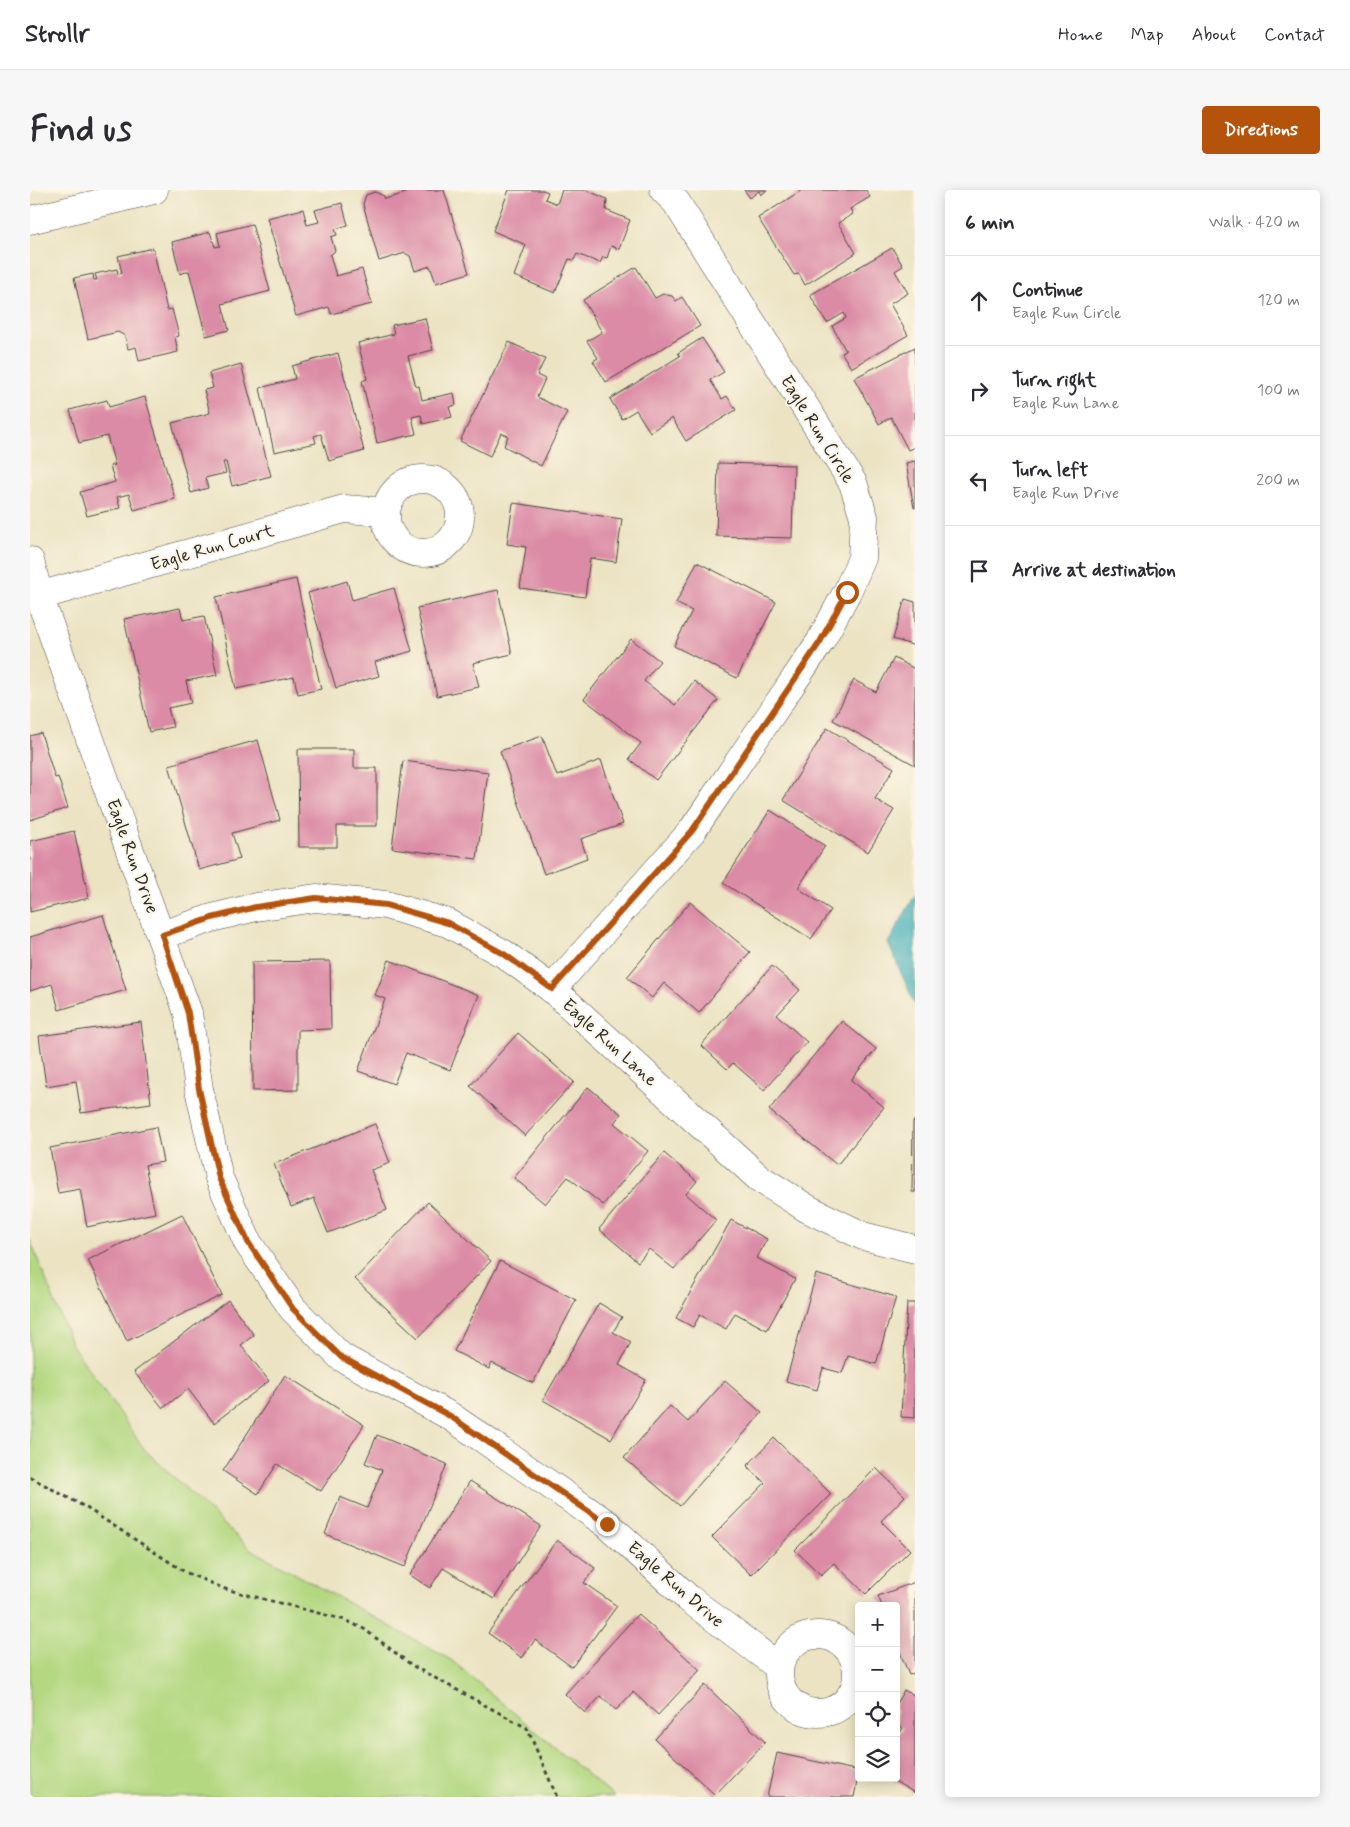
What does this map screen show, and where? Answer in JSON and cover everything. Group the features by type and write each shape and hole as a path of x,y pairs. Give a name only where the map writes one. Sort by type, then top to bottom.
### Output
{"street":[{"path":"30,220 154,190"},
{"name":"Eagle Run Circle","path":"552,989 692,831 820,642 847,592 862,558 864,517 853,483 676,202 664,190"},
{"name":"Eagle Run Court","path":"39,596 344,509 386,512"},
{"name":"Eagle Run Drive","path":"30,561 39,596 162,935 188,1013 199,1089 219,1178 248,1242 293,1309 341,1357 450,1416 607,1524 688,1598 779,1667"},
{"name":"Eagle Run Lane","path":"162,935 212,918 256,907 316,898 386,905 448,923 504,954 552,989 759,1178 808,1209 863,1236 915,1249"}],"path":[{"path":"30,1477 85,1507 185,1572 225,1589 345,1620 364,1629 413,1666 528,1728 557,1797"}],"green space":[{"path":"30,1240 72,1345 145,1450 249,1548 451,1660 614,1797 30,1797"}],"water":[{"path":"915,895 915,1005 888,943"}],"building":[{"path":"405,190 444,190 469,273 436,283 430,266 415,271 410,256 405,253 379,261 363,204 366,195 375,192 384,196 385,199 406,193"},
{"path":"509,190 543,190 548,192 545,199 557,204 562,190 586,190 607,199 606,210 630,220 619,249 611,246 607,258 603,257 600,263 577,254 574,260 569,259 555,293 514,276 526,245 493,231"},
{"path":"744,190 767,190 761,195 759,191 750,198"},
{"path":"802,190 866,190 870,197 850,209 853,214 838,223 856,253 805,285 799,274 794,275 758,218"},
{"path":"342,203 348,225 335,229 337,235 331,237 335,251 330,255 336,276 362,269 372,304 331,314 329,307 296,316 267,218 303,209 307,225 319,222 315,210"},
{"path":"252,224 270,291 222,304 229,330 206,336 189,271 180,274 172,242 210,232 215,247 220,246 217,233"},
{"path":"153,248 167,310 172,309 179,336 175,337 178,352 139,361 136,347 128,349 125,336 118,332 88,339 74,278 93,274 94,280 97,280 95,274 117,269 118,274 122,273 118,256"},
{"path":"892,248 903,266 895,271 908,293 890,304 908,335 851,368 842,353 846,351 832,326 846,318 844,313 827,323 810,295"},
{"path":"636,267 655,298 663,294 672,296 676,301 682,297 700,326 606,382 593,361 598,358 587,341 602,332 583,300"},
{"path":"425,318 433,350 408,356 416,387 419,386 422,400 454,393 456,405 449,407 452,417 423,424 421,415 412,417 416,434 377,443 362,381 367,379 358,343 394,334 392,325"},
{"path":"702,338 724,372 710,380 722,399 727,396 736,410 686,441 672,418 650,432 636,410 622,419 610,399 680,356 678,353"},
{"path":"509,342 545,359 537,375 545,379 537,397 567,412 541,466 504,446 508,436 501,433 490,456 460,441"},
{"path":"915,347 915,447 908,450 891,417 879,424 854,378"},
{"path":"338,353 364,451 329,461 321,434 314,436 316,443 274,452 260,388 295,379 292,366"},
{"path":"241,364 271,476 232,486 226,462 223,462 226,473 205,478 208,488 191,493 172,423 210,413 204,390 213,388 209,373"},
{"path":"145,397 175,499 134,510 129,494 117,497 120,508 87,516 80,492 115,482 110,466 115,465 107,436 79,443 70,410 107,400 109,407"},
{"path":"915,461 915,508 914,508 906,463"},
{"path":"718,463 794,465 792,538 716,536"},
{"path":"513,503 622,519 616,562 590,558 585,597 520,588 526,547 507,544"},
{"path":"697,562 776,602 737,678 674,646 692,611 676,603"},
{"path":"296,579 321,689 298,694 294,677 236,689 216,597"},
{"path":"347,581 352,600 394,588 412,651 375,662 379,676 336,688 308,593"},
{"path":"498,590 512,654 473,663 479,687 437,696 417,608"},
{"path":"905,599 915,602 915,646 893,639"},
{"path":"180,608 183,620 204,616 217,675 186,681 191,703 168,708 173,727 149,732 124,619"},
{"path":"631,639 660,661 644,681 675,705 694,681 718,700 656,780 629,759 641,743 584,699"},
{"path":"894,658 915,669 915,765 833,720 854,680 876,692"},
{"path":"827,728 894,768 875,799 894,810 868,852 783,800"},
{"path":"41,733 55,778 58,777 68,808 30,820 30,736"},
{"path":"542,736 557,776 601,760 623,824 581,839 587,858 544,874 500,751"},
{"path":"258,740 280,820 232,833 240,859 199,870 169,765"},
{"path":"298,749 354,749 354,768 377,768 377,826 337,826 337,847 299,847"},
{"path":"403,761 488,772 477,859 392,848"},
{"path":"770,810 825,846 798,888 831,910 811,939 723,883"},
{"path":"74,831 89,898 30,912 30,841"},
{"path":"690,902 750,952 699,1013 664,983 652,998 627,977"},
{"path":"103,915 126,990 59,1010 52,984 30,991 30,937"},
{"path":"389,960 479,995 450,1070 406,1053 394,1084 358,1071 385,999 375,995"},
{"path":"330,961 331,1029 298,1030 298,1090 253,1091 252,962"},
{"path":"772,966 800,990 777,1015 807,1042 764,1090 733,1063 727,1069 701,1045"},
{"path":"842,1021 876,1049 851,1080 884,1107 837,1165 769,1110"},
{"path":"141,1022 151,1103 81,1113 76,1081 46,1086 39,1036"},
{"path":"518,1033 574,1082 525,1136 470,1086"},
{"path":"588,1087 621,1114 614,1123 648,1151 603,1205 568,1177 545,1204 514,1178"},
{"path":"913,1121 915,1121 915,1192 912,1192"},
{"path":"375,1124 390,1163 371,1170 387,1210 328,1233 314,1198 291,1207 274,1164"},
{"path":"156,1127 163,1162 145,1165 155,1213 87,1227 80,1189 58,1193 50,1148"},
{"path":"664,1153 697,1181 686,1194 716,1220 674,1269 649,1249 638,1262 599,1229"},
{"path":"428,1202 491,1261 418,1338 355,1279"},
{"path":"182,1214 222,1295 127,1341 88,1260"},
{"path":"731,1220 767,1239 757,1258 795,1279 767,1330 735,1313 726,1329 700,1315 693,1327 676,1318"},
{"path":"500,1261 576,1300 533,1383 492,1363 489,1369 454,1351"},
{"path":"816,1274 896,1297 876,1364 848,1356 842,1373 823,1368 817,1390 786,1381"},
{"path":"228,1300 254,1335 241,1345 269,1381 214,1423 188,1389 163,1408 134,1372"},
{"path":"599,1303 622,1317 613,1332 631,1342 619,1365 646,1380 611,1439 543,1400"},
{"path":"907,1303 915,1303 915,1418 901,1417"},
{"path":"285,1375 364,1425 321,1491 277,1464 258,1494 223,1471"},
{"path":"725,1381 762,1413 680,1506 624,1458 670,1406 688,1422"},
{"path":"377,1435 447,1464 405,1567 325,1534 340,1497 367,1508 382,1470 365,1463"},
{"path":"774,1438 831,1494 751,1575 712,1537 765,1483 747,1466"},
{"path":"876,1468 905,1496 881,1521 910,1550 866,1594 834,1563 821,1575 795,1550"},
{"path":"470,1481 541,1526 494,1599 443,1568 430,1588 410,1575"},
{"path":"557,1540 595,1568 584,1583 617,1606 572,1667 535,1640 522,1658 488,1633"},
{"path":"915,1582 915,1673 909,1675 900,1652 900,1602 880,1602 878,1596"},
{"path":"638,1614 700,1670 658,1715 633,1692 616,1710 601,1696 585,1713 565,1694"},
{"path":"705,1685 765,1742 715,1795 655,1739"},
{"path":"904,1690 915,1696 915,1793 896,1782 900,1782 900,1733 903,1728 900,1726 900,1697"},
{"path":"777,1753 855,1770 855,1782 857,1782 854,1797 767,1797"}],"route":[{"path":"607,1524 450,1416 341,1357 293,1309 248,1242 219,1178 199,1089 188,1013 162,935 212,918 256,907 316,898 386,905 448,923 504,954 552,989 692,831 820,642 847,592"}]}
